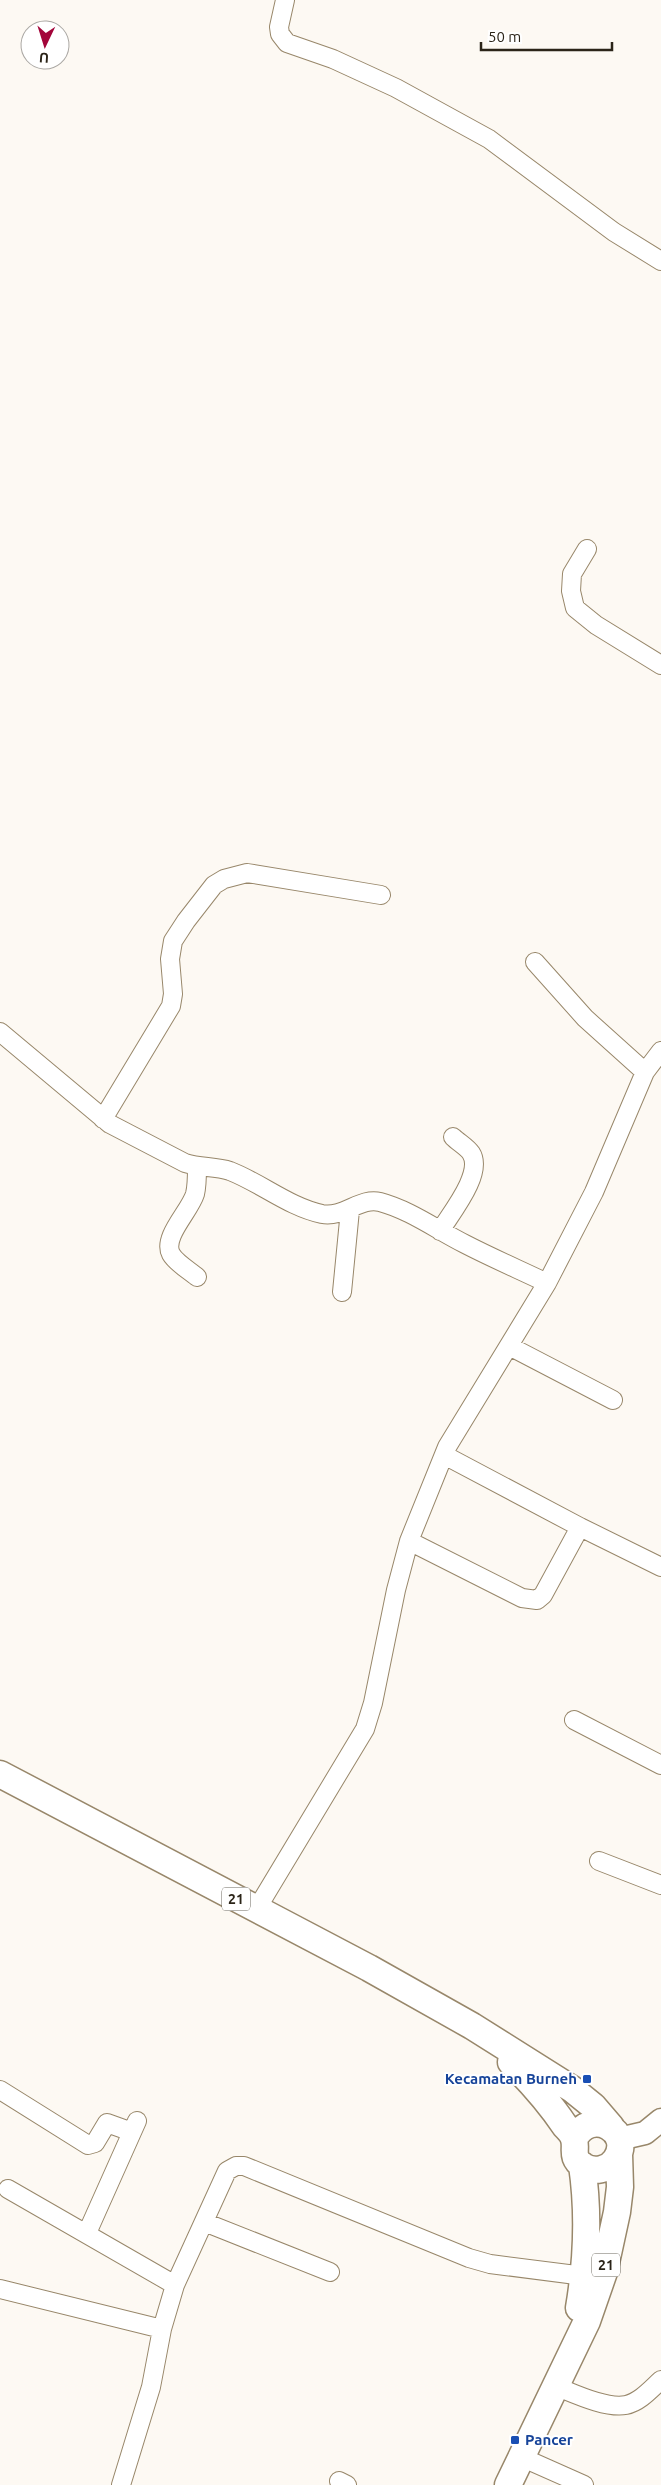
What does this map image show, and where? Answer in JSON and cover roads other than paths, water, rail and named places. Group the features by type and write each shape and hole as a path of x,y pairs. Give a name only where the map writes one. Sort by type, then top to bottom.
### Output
{"highway":[{"name":"21","path":"0,1774 369,1968 472,2026 572,2089 594,2106 616,2140 620,2187 617,2212 594,2274 587,2321 508,2485"},
{"name":"21","path":"472,2026 533,2084 574,2139 574,2154 582,2165 594,2274"},
{"path":"574,2139 583,2127 590,2124 604,2124 616,2140 616,2160 604,2169 589,2169 582,2165"}],"main road":[{"path":"616,2140 645,2133 661,2120"}],"street":[{"path":"285,0 279,27 280,34 287,42 333,59 396,88 489,139 614,232 661,261"},
{"path":"587,549 572,574 571,591 575,608 596,625 661,665"},
{"path":"103,1119 171,1006 173,994 170,959 173,941 214,885 224,879 247,874 381,895"},
{"path":"535,962 585,1018 646,1072"},
{"path":"0,1032 103,1119 149,1146 197,1167 211,1166 230,1171 298,1204 324,1214 350,1210 367,1201 379,1202 420,1219 440,1231 547,1283"},
{"path":"256,1910 365,1729 374,1703 396,1590 409,1541 444,1455 547,1283 594,1192 646,1072 660,1054"},
{"path":"440,1231 472,1179 476,1167 471,1153 453,1137"},
{"path":"197,1167 196,1193 174,1231 169,1246 172,1254 198,1278"},
{"path":"342,1292 350,1210"},
{"path":"509,1346 613,1400"},
{"path":"444,1455 580,1527 661,1567"},
{"path":"409,1541 522,1598 537,1600 543,1596 580,1527"},
{"path":"574,1720 661,1765"},
{"path":"599,1861 661,1885"},
{"path":"0,2090 88,2144 95,2143 107,2123 134,2126 86,2233"},
{"path":"120,2485 151,2388 162,2329 175,2285 227,2171 236,2166 244,2166 469,2258 490,2264 594,2274"},
{"path":"8,2189 175,2285"},
{"path":"204,2222 330,2272"},
{"path":"0,2289 162,2329"},
{"path":"560,2378 594,2401 625,2405 638,2400 661,2380"},
{"path":"521,2457 584,2485"}],"place":[{"name":"Kecamatan Burneh","path":"587,2079"},
{"name":"Pancer","path":"515,2440"}]}
